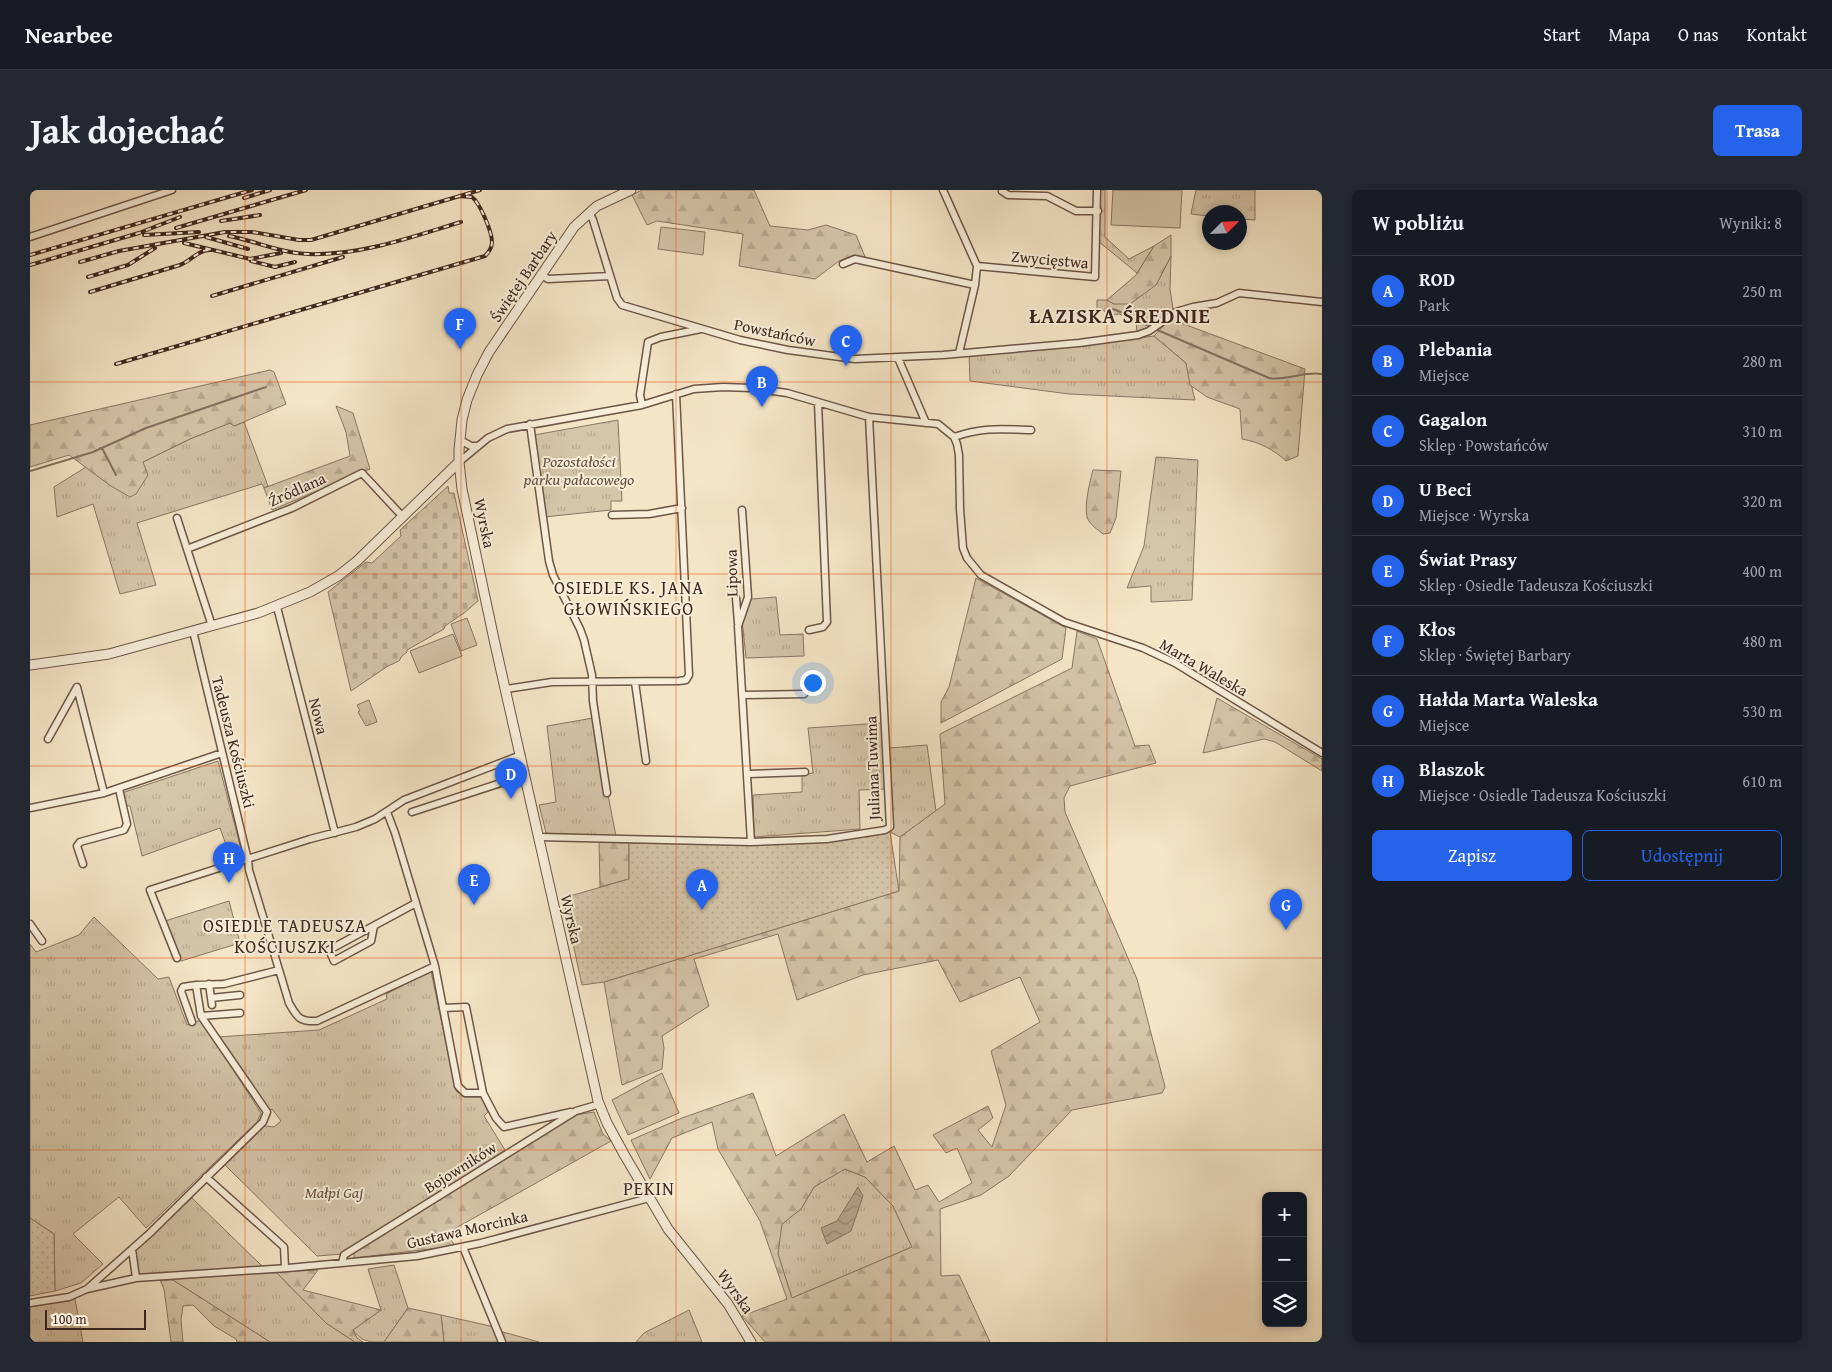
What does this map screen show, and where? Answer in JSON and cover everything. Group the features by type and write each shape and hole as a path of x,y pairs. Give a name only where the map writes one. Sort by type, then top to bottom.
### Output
{"street":[{"path":"30,237 172,190"},
{"name":"Świętej Barbary","path":"459,462 460,440 467,400 489,352 545,277 574,227 597,206 631,190"},
{"path":"944,190 977,266 975,286 959,353"},
{"name":"Zwycięstwa","path":"977,266 1096,277 1097,190"},
{"path":"1002,191 1008,195 1048,196 1076,211 1098,211"},
{"name":"Powstańców","path":"589,212 617,298 622,305 740,340 814,354 855,359 898,358 1079,343 1138,335 1149,331 1176,312 1217,303 1239,293 1322,302"},
{"path":"843,264 855,259 975,286"},
{"path":"545,277 610,276"},
{"path":"642,405 640,395 648,342 661,337 702,329"},
{"path":"898,358 926,423"},
{"path":"30,665 108,654 277,607 310,592 338,576 357,561 477,446 499,432 530,424 642,405 694,389 723,387 751,388 786,393 869,416 938,424 954,437 986,429 1031,430"},
{"path":"506,689 552,682 680,681 686,680 689,675 676,394"},
{"path":"810,630 823,627 827,622 818,402"},
{"name":"Juliana Tuwima","path":"538,837 751,842 827,839 885,830 890,826 869,416"},
{"path":"530,424 549,561 553,575 580,629 592,674 607,793"},
{"name":"Marta Waleska","path":"954,437 959,455 963,548 967,558 981,575 1064,622 1143,648 1174,663 1322,753"},
{"path":"460,440 471,446 477,446"},
{"name":"Wyrska","path":"459,462 461,482 538,837 600,1104 607,1123 675,1239 728,1304 751,1342"},
{"name":"Źródlana","path":"187,550 292,508 362,474 403,517"},
{"path":"417,502 423,500 444,481 455,479 461,482"},
{"path":"612,515 649,514 682,508"},
{"name":"Lipowa","path":"742,510 748,597 738,626 751,842"},
{"path":"177,518 212,626"},
{"path":"736,598 738,626"},
{"name":"Nowa","path":"277,607 334,833"},
{"name":"Tadeusza Kościuszki","path":"193,631 248,860"},
{"path":"635,682 646,761"},
{"path":"48,739 77,687 104,793"},
{"path":"742,695 804,694"},
{"path":"30,808 119,789 222,753"},
{"path":"177,958 150,890 375,820 404,800 521,756"},
{"path":"748,774 805,772"},
{"path":"412,812 525,775"},
{"path":"84,864 77,846 80,842 124,830 127,824 119,789"},
{"path":"387,812 395,832 435,966 458,1086 465,1093 483,1093"},
{"path":"248,860 249,870 289,1003 296,1015 306,1022 317,1021 435,966"},
{"path":"374,926 371,941 334,961 329,950 416,903"},
{"path":"30,924 42,941"},
{"path":"192,1022 181,991 183,987 224,984 279,970"},
{"path":"209,984 212,1002 240,995"},
{"path":"30,1304 69,1297 87,1289 132,1249 263,1122 267,1112 201,1016 196,985"},
{"path":"443,1008 466,1007 483,1093 496,1118 504,1127 576,1111"},
{"path":"201,1016 240,1014"},
{"name":"Bojowników","path":"342,1262 344,1255 576,1111 600,1104"},
{"path":"206,1177 284,1247 286,1268"},
{"name":"Gustawa Morcinka","path":"87,1289 136,1278 286,1268 418,1256 650,1198"},
{"path":"463,1246 502,1342"},
{"path":"132,1249 136,1278"}],"green space":[{"path":"642,190 754,190 770,226 808,230 826,225 856,235 866,259 854,255 839,261 815,279 739,266 743,234 657,221 647,225 632,195"},
{"path":"1099,190 1105,190 1105,237 1129,259 1154,246 1137,273 1098,241"},
{"path":"1113,190 1182,190 1180,228 1111,225"},
{"path":"1196,190 1255,190 1255,220 1247,219 1247,205 1202,205 1202,215 1191,214"},
{"path":"661,227 705,232 703,255 658,249"},
{"path":"1171,235 1171,256 1156,285 1130,304 1114,304 1107,300 1136,275 1154,246"},
{"path":"1171,256 1170,289 1173,309 1146,329 1137,332 1136,321 1119,314 1110,315 1103,310 1097,310 1097,300 1107,300 1114,304 1156,285"},
{"path":"1170,319 1305,369 1298,456 1286,461 1266,447 1242,439 1240,409 1207,397 1190,385 1186,363 1154,336"},
{"path":"1154,336 1186,363 1195,400 1069,394 970,381 969,354 1078,346"},
{"path":"270,370 274,372 286,404 234,426 230,423 192,438 143,462 148,475 136,494 130,497 111,486 69,455 30,467 30,425"},
{"path":"336,406 353,413 370,469 272,510 264,488 350,456 346,432"},
{"name":"Pozostałości parku pałacowego","path":"618,420 622,501 611,501 611,510 544,517 534,435"},
{"path":"244,422 268,486 264,488 262,484 137,523 156,585 120,594 93,504 57,517 54,487 86,467 111,486 143,462 192,438 230,423 234,426"},
{"path":"1156,457 1198,460 1192,600 1151,602 1151,586 1127,588 1144,546"},
{"path":"1093,470 1121,471 1116,518 1110,533 1103,534 1087,517 1087,500"},
{"path":"448,486 449,493 454,493 478,601 445,626 444,629 407,650 399,661 388,666 351,691 328,592 366,562 372,563 401,536 400,530"},
{"path":"976,578 1066,628 1062,659 941,723 941,702 949,687"},
{"path":"776,597 780,635 803,634 804,656 746,658 741,610 752,599"},
{"path":"467,618 477,645 461,651 451,624"},
{"path":"1077,631 1097,639 1135,746 1149,745 1156,763 1070,786 1064,798 1065,812 1137,979 1165,1087 1162,1093 1072,1110 1009,1176 981,1195 940,1209 941,1276 959,1275 990,1342 765,1342 742,1316 787,1299 760,1221 718,1149 712,1122 672,1138 650,1179 631,1140 682,1118 753,1093 776,1156 844,1114 867,1162 894,1146 915,1190 928,1185 939,1202 972,1183 957,1148 946,1153 933,1135 988,1106 993,1118 978,1130 992,1147 1006,1105 991,1051 1040,1022 1020,977 960,1002 938,960 863,975 797,1000 778,934 694,959 709,1006 662,1036 664,1048 662,1069 622,1085 604,982 899,891 900,837 945,804 940,734 1072,668","holes":["845,1169 865,1177 893,1206 912,1247 792,1298 778,1254 782,1224 801,1209 814,1187"]},
{"path":"453,634 462,656 419,673 410,651"},
{"path":"1217,698 1322,759 1322,771 1275,742 1264,739 1203,753"},
{"path":"369,700 377,722 366,726 358,712 360,711 357,705"},
{"path":"593,718 616,836 546,833 539,805 556,802 547,726"},
{"path":"882,723 886,789 859,790 860,829 754,837 753,795 802,792 802,775 813,773 808,728"},
{"path":"927,745 936,811 900,837 890,832 889,748"},
{"path":"218,761 241,849 229,853 220,828 142,856 130,806 124,805 122,793"},
{"path":"882,831 890,832 899,891 604,982 582,985 563,898 629,879 629,843 752,845"},
{"path":"599,842 629,843 629,879 600,887"},
{"path":"229,901 240,943 181,961 165,921"},
{"path":"94,917 158,979 169,977 187,1025 201,1020 261,1113 257,1122 146,1228 119,1197 73,1234 103,1264 81,1283 55,1291 54,1234 30,1218 30,944 36,952 79,935"},
{"name":"Małpi Gaj","path":"431,971 456,1091 464,1097 481,1097 488,1112 484,1116 505,1150 343,1254 317,1256 225,1165 265,1126 274,1127 281,1121 272,1109 269,1112 218,1037 319,1030 387,999 386,994"},
{"path":"662,1073 679,1113 628,1135 612,1100"},
{"path":"594,1112 603,1134 611,1141 447,1233 455,1246 354,1258 354,1253 575,1115"},
{"path":"844,1169 865,1177 893,1206 912,1247 792,1298 778,1254 781,1224 801,1209 814,1187"},
{"path":"192,1198 261,1265 276,1272 326,1323 355,1342 270,1342 173,1280 167,1272 139,1275 134,1250"},
{"path":"30,1218 54,1234 55,1291 30,1296"},
{"path":"394,1265 408,1308 384,1342 374,1342 359,1337 353,1330 381,1310 368,1269"},
{"path":"318,1270 303,1290 381,1310 353,1330 357,1338 363,1342 355,1342 326,1323 276,1272"},
{"path":"160,1280 173,1280 270,1342 237,1342 236,1339 214,1326 193,1305 183,1306 181,1320 183,1342 171,1342 164,1289"},
{"path":"75,1299 83,1342 30,1342 30,1307"},
{"path":"408,1308 441,1315 444,1342 384,1342"},
{"path":"689,1310 702,1342 636,1342 644,1333"},
{"path":"441,1315 490,1326 503,1332 539,1342 444,1342"}],"water":[{"path":"858,1187 863,1196 851,1231 827,1244 821,1228 837,1221"}],"waterway":[{"path":"1109,308 1151,327"},
{"path":"1155,329 1269,378 1276,379 1315,373 1322,374"},
{"path":"30,471 93,452 146,428 266,387"},
{"path":"100,448 103,450 116,475"}],"railway":[{"path":"30,255 252,190"},
{"path":"244,198 270,190"},
{"path":"176,228 306,190"},
{"path":"80,262 119,251 225,232 252,232 299,240 311,240 480,190"},
{"path":"116,364 485,256 490,250 492,242 485,218 472,197 459,196"},
{"path":"221,221 260,215"},
{"path":"30,265 139,233 180,217"},
{"path":"229,236 298,253 327,254 366,249 461,222"},
{"path":"144,235 199,232"},
{"path":"206,237 248,249"},
{"path":"184,243 250,259 281,253"},
{"path":"88,277 128,265 155,248"},
{"path":"90,292 180,265 203,251 211,250"},
{"path":"212,296 343,257"},
{"path":"251,261 275,267 295,262"}],"place":[{"name":"Kłos","path":"460,349"},
{"name":"Gagalon","path":"846,366"},
{"name":"Plebania","path":"762,407"},
{"name":"U Beci","path":"511,799"},
{"name":"Blaszok","path":"229,883"},
{"name":"Świat Prasy","path":"474,905"},
{"name":"ROD","path":"702,910"},
{"name":"Hałda Marta Waleska","path":"1286,930"}],"district":[{"name":"ŁAZISKA ŚREDNIE","path":"1120,316"},
{"name":"OSIEDLE KS. JANA GŁOWIŃSKIEGO","path":"629,598"},
{"name":"OSIEDLE TADEUSZA KOŚCIUSZKI","path":"285,936"},
{"name":"PEKIN","path":"649,1189"}]}
